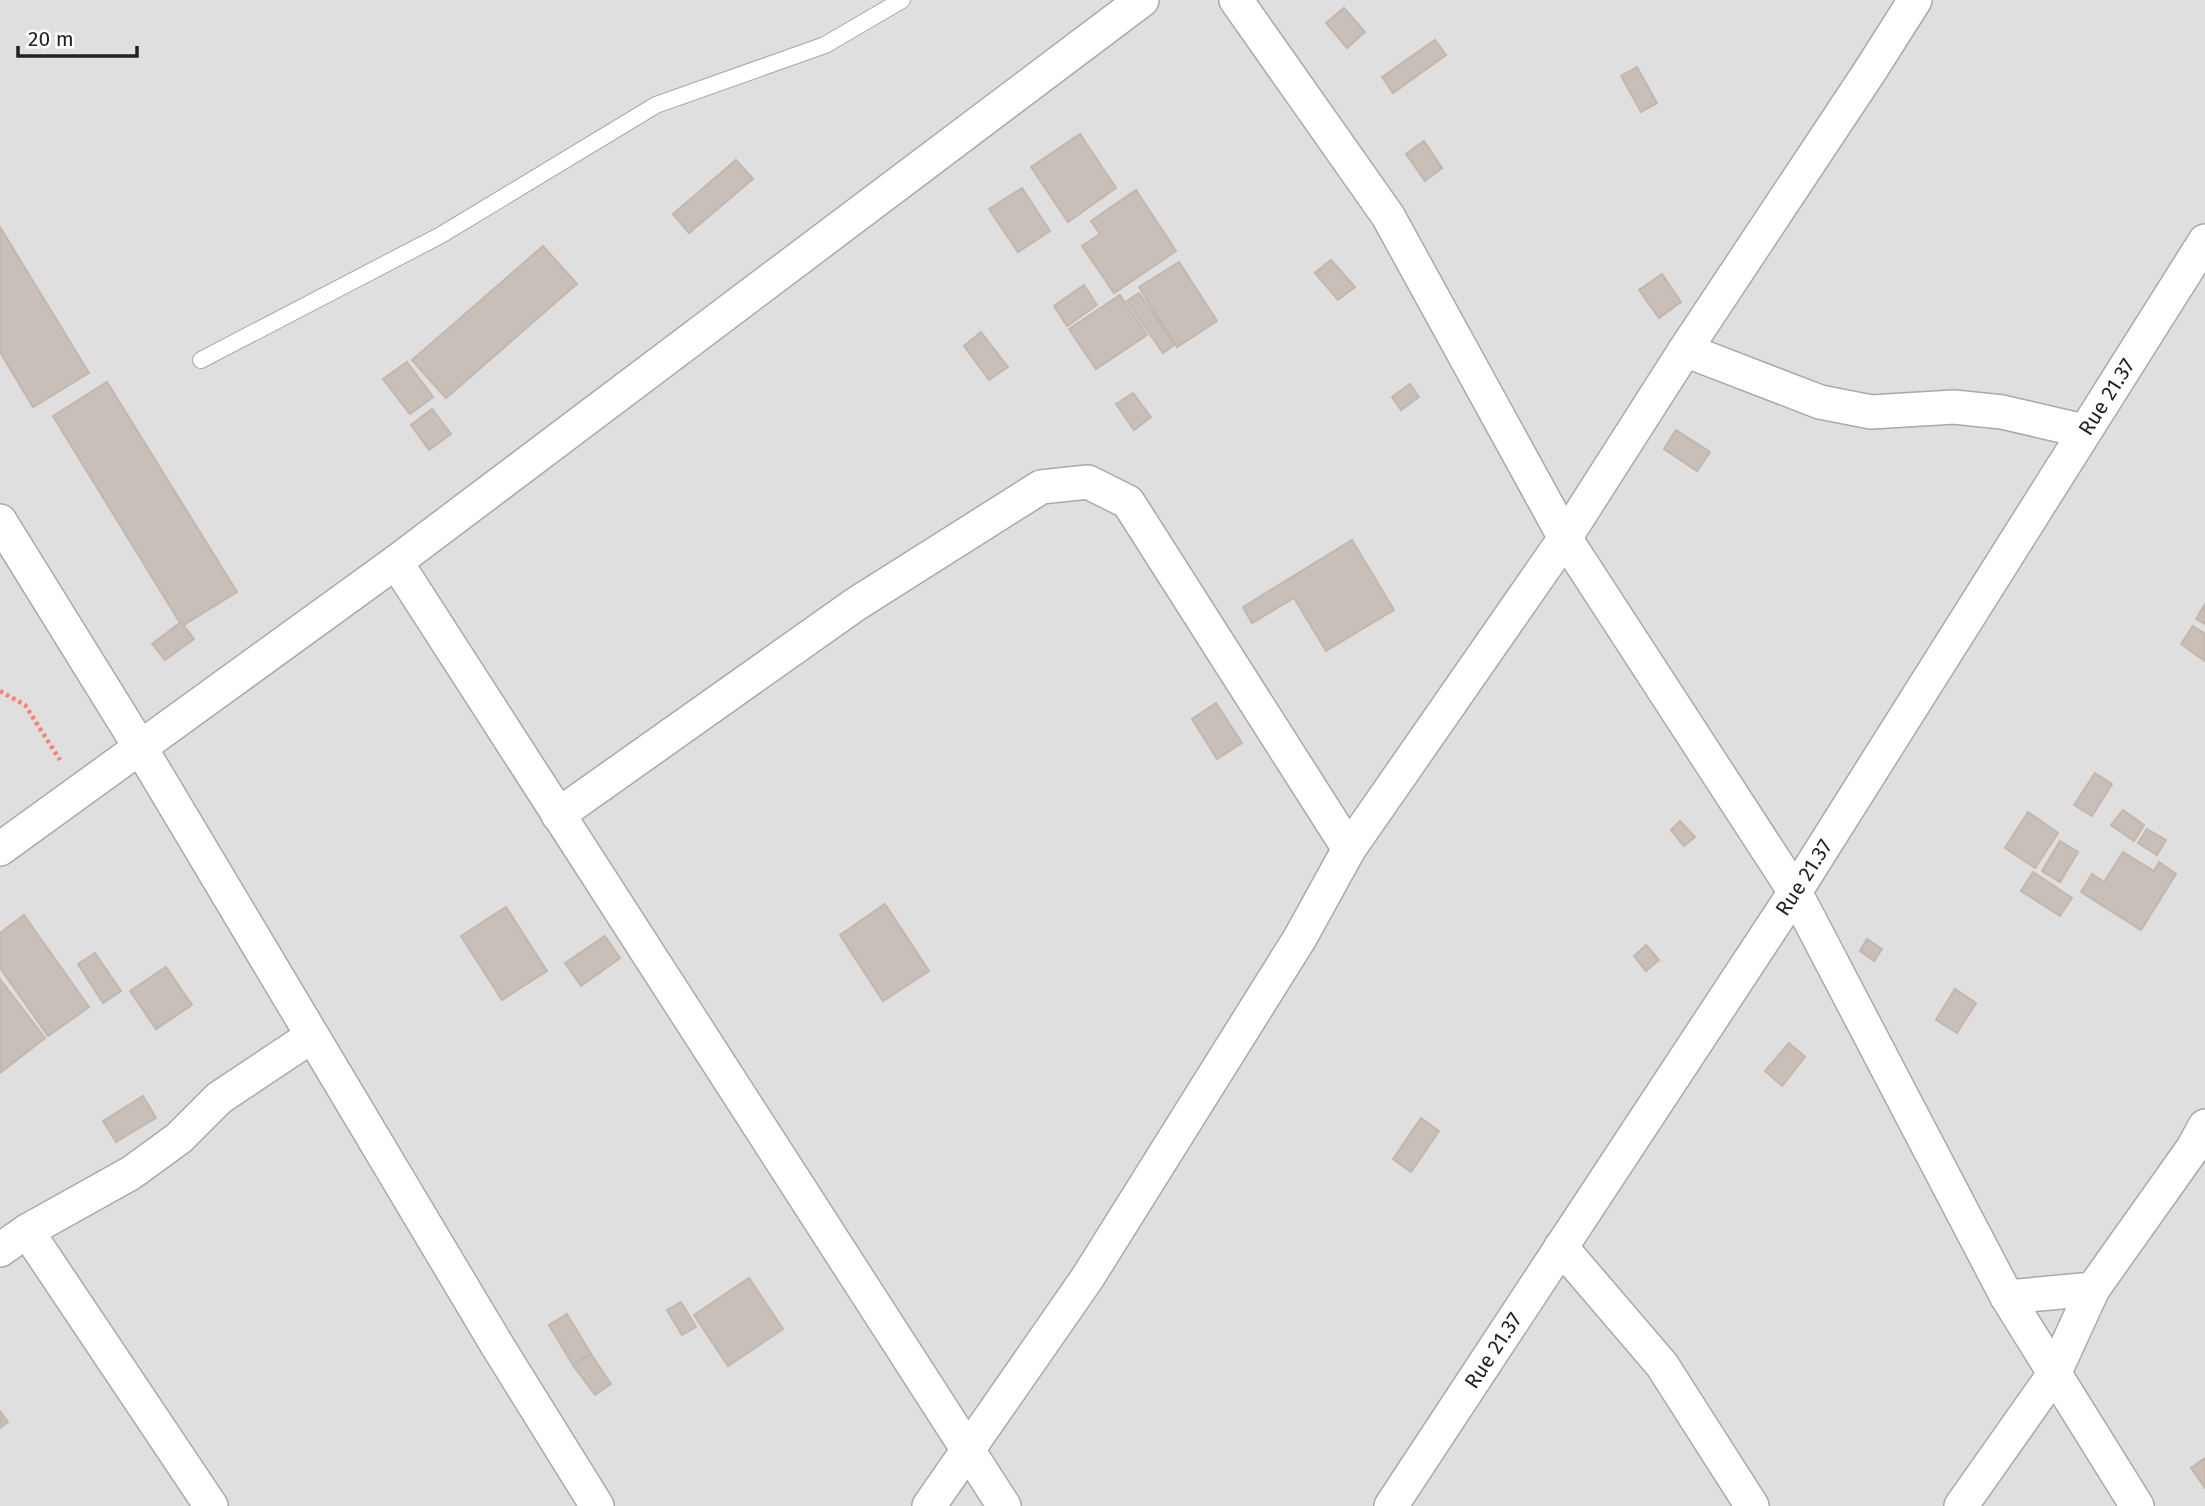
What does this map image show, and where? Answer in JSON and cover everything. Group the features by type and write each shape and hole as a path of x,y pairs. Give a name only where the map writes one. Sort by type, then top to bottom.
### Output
{"street":[{"path":"0,849 396,562 1142,0"},
{"path":"1236,0 1388,216 1565,538 1795,892 2007,1297 2137,1506"},
{"path":"929,1506 1095,1265 1300,938 1349,849 1565,538 1915,0"},
{"name":"Rue 21.37","path":"1391,1506 1795,892 2205,241"},
{"path":"1685,350 1820,402 1871,412 1954,407 2003,412 2084,431"},
{"path":"558,815 856,604 1041,487 1088,482 1128,502 1349,849"},
{"path":"0,522 140,747 496,1345 597,1506"},
{"path":"396,562 1004,1506"},
{"path":"0,1250 27,1231 131,1173 179,1138 219,1098 312,1036"},
{"path":"1961,1506 2054,1374 2093,1289 2193,1148 2205,1126"},
{"path":"27,1231 211,1506"},
{"path":"1561,1247 1662,1365 1752,1506"},
{"path":"2007,1297 2093,1289"}],"lane":[{"path":"201,360 442,235 656,105 825,45 902,0"}],"path":[{"path":"0,691 25,705 80,793"}],"shaded area":[{"path":"0,0 2205,0 2205,1506 0,1506"}],"building":[{"path":"1344,8 1365,32 1347,48 1326,23"},
{"path":"1435,40 1446,55 1393,93 1382,77"},
{"path":"1637,67 1657,103 1641,112 1621,76"},
{"path":"1080,134 1116,188 1068,222 1031,167"},
{"path":"1424,141 1442,168 1425,181 1406,154"},
{"path":"736,160 753,179 689,233 673,214"},
{"path":"1022,188 1050,231 1018,252 989,209"},
{"path":"1136,190 1176,251 1114,293 1082,246 1100,234 1091,221"},
{"path":"0,227 89,373 33,407 0,352"},
{"path":"543,246 577,284 446,398 412,360"},
{"path":"1331,260 1355,287 1338,300 1315,273"},
{"path":"1179,262 1217,321 1177,347 1139,287"},
{"path":"1662,274 1681,302 1659,318 1639,290"},
{"path":"1084,285 1097,305 1067,326 1054,306"},
{"path":"1139,293 1175,344 1163,353 1127,301"},
{"path":"1120,295 1147,335 1096,369 1069,329"},
{"path":"981,332 1008,367 989,380 964,346"},
{"path":"407,362 433,397 410,414 383,379"},
{"path":"107,382 237,592 182,626 53,416"},
{"path":"1410,384 1419,397 1401,410 1392,397"},
{"path":"1133,393 1151,417 1134,430 1116,404"},
{"path":"432,409 451,434 429,450 411,425"},
{"path":"1676,430 1710,452 1697,471 1664,449"},
{"path":"1352,540 1394,610 1326,651 1294,598 1252,623 1243,607"},
{"path":"2205,604 2205,624 2196,619"},
{"path":"181,622 194,639 165,660 152,644"},
{"path":"2193,626 2205,634 2205,661 2181,644"},
{"path":"1216,703 1242,743 1217,759 1192,719"},
{"path":"2095,773 2112,784 2092,816 2074,805"},
{"path":"2123,810 2144,825 2134,841 2111,825"},
{"path":"2028,812 2058,833 2035,868 2005,848"},
{"path":"1680,821 1695,837 1684,846 1671,830"},
{"path":"2147,829 2166,840 2157,855 2138,843"},
{"path":"2060,841 2078,852 2060,882 2042,871"},
{"path":"2123,852 2154,871 2159,862 2176,874 2141,930 2081,892 2092,874 2104,882"},
{"path":"2033,872 2072,898 2060,916 2021,891"},
{"path":"885,904 929,971 883,1001 840,935"},
{"path":"506,907 547,971 502,1000 461,936"},
{"path":"24,915 89,1007 48,1036 0,968 0,933"},
{"path":"605,936 620,958 581,986 565,963"},
{"path":"1867,939 1882,949 1874,961 1860,951"},
{"path":"1646,945 1659,960 1646,971 1634,956"},
{"path":"95,953 121,991 103,1003 78,964"},
{"path":"166,967 192,1005 156,1029 130,991"},
{"path":"0,979 45,1038 0,1073"},
{"path":"1955,989 1976,1003 1957,1033 1936,1020"},
{"path":"1789,1043 1805,1057 1782,1086 1765,1071"},
{"path":"143,1096 156,1118 116,1142 103,1121"},
{"path":"1421,1118 1439,1131 1411,1172 1393,1159"},
{"path":"749,1278 783,1329 728,1366 694,1315"},
{"path":"681,1302 696,1327 682,1335 667,1310"},
{"path":"567,1314 591,1354 573,1365 549,1325"},
{"path":"591,1354 611,1384 595,1395 573,1365"},
{"path":"0,1411 8,1422 0,1428"},
{"path":"2205,1458 2205,1488 2191,1468"}]}
